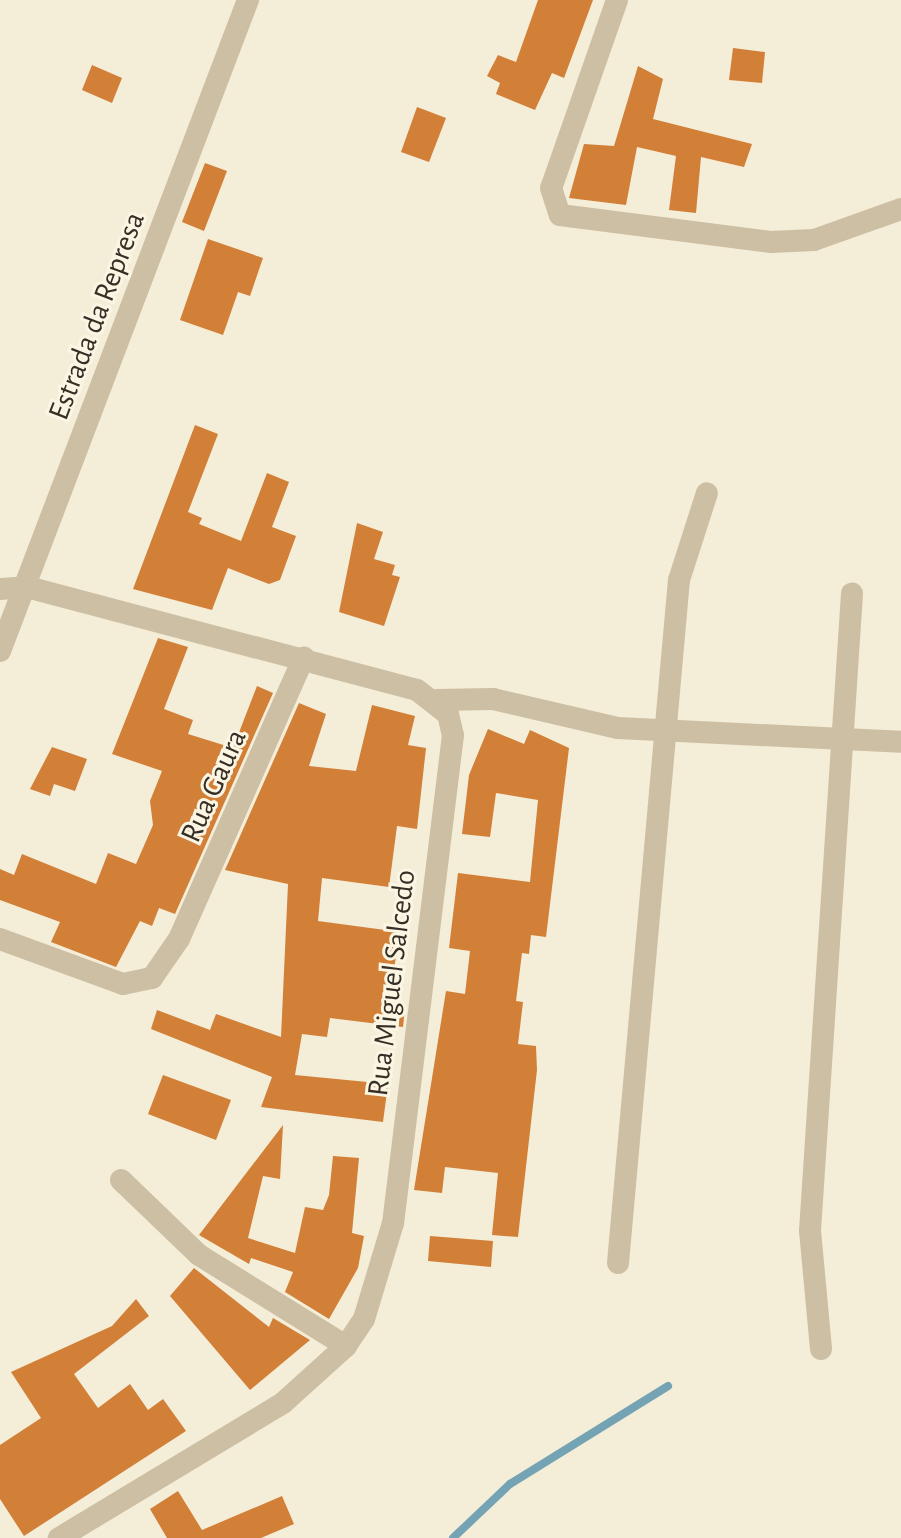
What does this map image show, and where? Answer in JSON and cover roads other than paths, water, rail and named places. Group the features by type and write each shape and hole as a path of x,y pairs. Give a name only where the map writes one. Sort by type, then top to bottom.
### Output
{"street":[{"name":"Estrada da Represa","path":"0,651 27,587 248,0"},
{"path":"617,0 551,188 560,215 770,242 814,240 901,209"},
{"path":"618,1263 679,580 707,493"},
{"path":"0,589 27,587 304,657 437,700 493,699 618,728 901,742"},
{"path":"821,1349 810,1231 852,593"},
{"name":"Rua Gaura","path":"0,939 123,984 152,978 179,939 304,657"},
{"name":"Rua Miguel Salcedo","path":"59,1538 283,1403 346,1346 381,1278 393,1223 453,735 437,700"},
{"path":"121,1180 199,1255 346,1346"}],"waterway":[{"path":"453,1538 510,1484 668,1386"}]}
